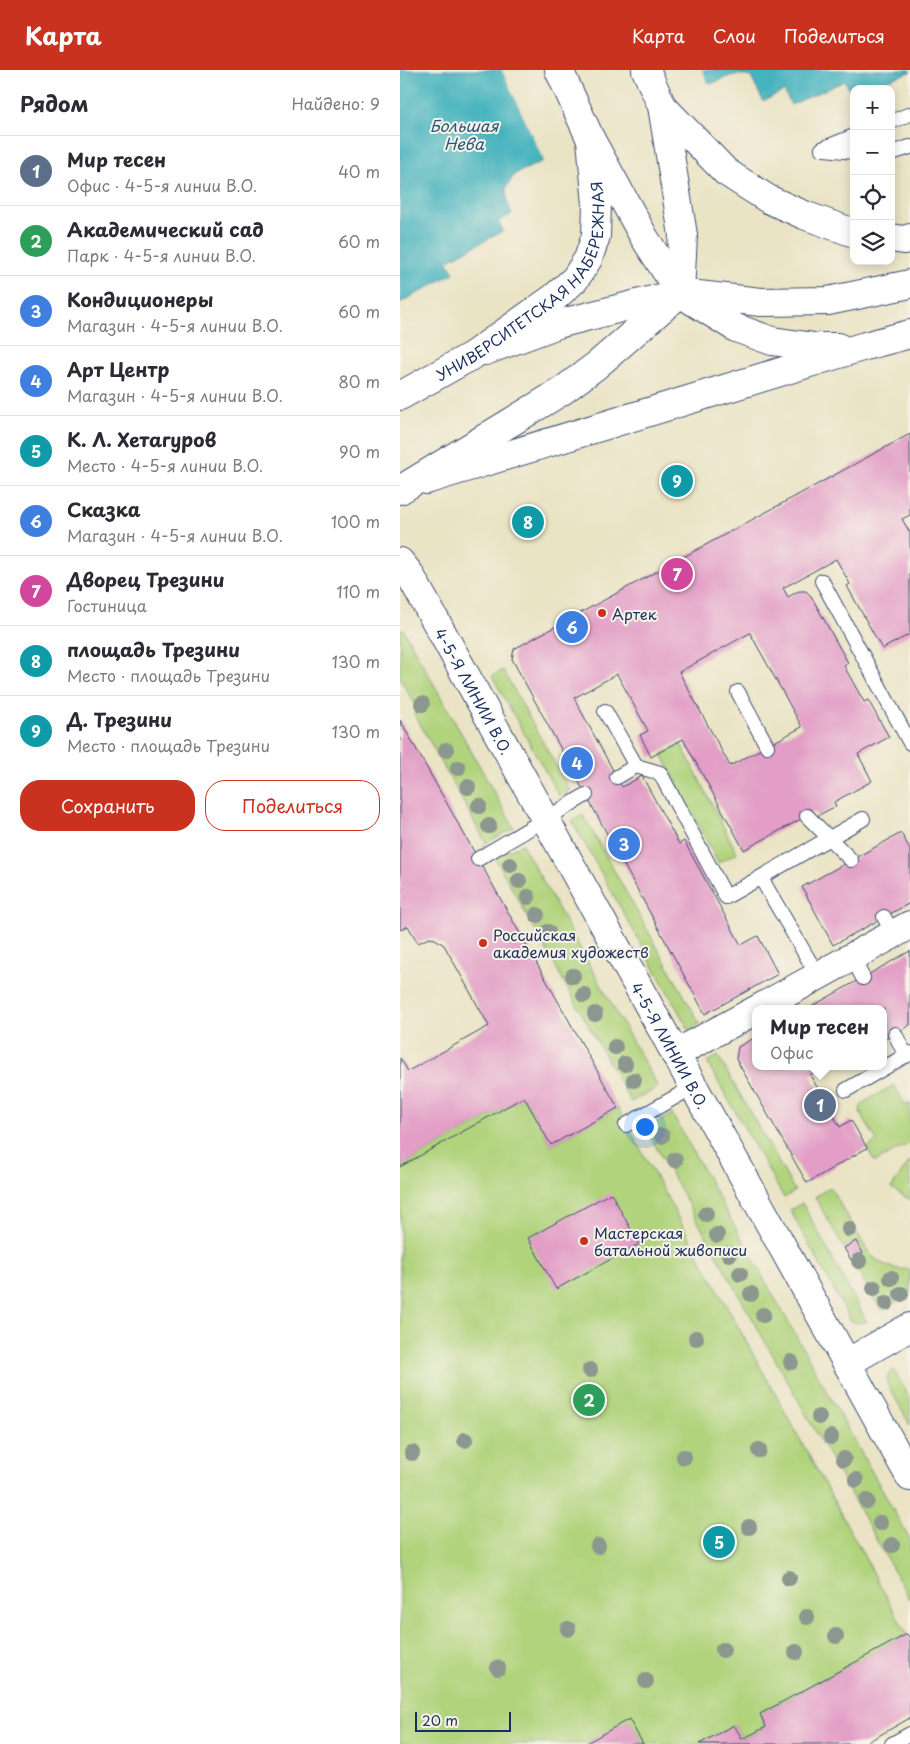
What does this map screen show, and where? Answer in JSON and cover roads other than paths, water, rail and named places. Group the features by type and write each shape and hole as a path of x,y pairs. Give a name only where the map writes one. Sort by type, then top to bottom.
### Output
{"main road":[{"path":"559,70 591,140 644,237 680,293 736,328 772,341 814,347 865,346"},
{"path":"405,487 562,391 597,365 680,293 682,235 662,106 646,70"},
{"path":"662,106 726,172 768,199 804,216 850,232"},
{"name":"УНИВЕРСИТЕТСКАЯ НАБЕРЕЖНАЯ","path":"400,396 473,355 555,297 575,279 588,259 596,236 597,204 591,140"},
{"path":"895,239 904,240 910,238"},
{"path":"473,355 558,324 680,293 761,302 828,301 910,284"},
{"path":"405,487 865,346 910,334"},
{"name":"4-5-Я ЛИНИИ В.О.","path":"400,562 409,573 692,1087 910,1477"},
{"path":"764,1005 818,976 857,967 896,925"},
{"path":"675,1054 752,1012"},
{"path":"847,1364 910,1327"}],"lane":[{"path":"895,120 910,114"},
{"path":"850,138 822,148 850,152"},
{"path":"895,152 910,147"},
{"path":"822,582 910,743"},
{"path":"738,692 767,746"},
{"path":"605,711 636,766 660,773 726,897 863,819"},
{"path":"617,777 636,766"},
{"path":"478,859 586,795"},
{"path":"807,816 851,860"},
{"path":"761,878 818,976"},
{"path":"887,1066 908,1054 894,1034"},
{"path":"846,1090 880,1070"},
{"path":"626,1125 692,1087"},
{"path":"892,1744 910,1734"}],"water":[{"name":"Большая Нева","path":"400,70 910,70 910,72 875,85 850,85 850,92 845,81 791,105 784,91 763,101 751,77 745,75 735,75 711,84 709,82 543,159 543,161 515,174 506,188 507,201 512,214 498,221 503,231 447,261 454,273 400,303"}],"place":[{"name":"Д. Трезини","path":"677,481"},
{"name":"площадь Трезини","path":"528,522"},
{"name":"Дворец Трезини","path":"677,574"},
{"name":"Артек","path":"602,613"},
{"name":"Сказка","path":"572,627"},
{"name":"Арт Центр","path":"577,763"},
{"name":"Кондиционеры","path":"624,844"},
{"name":"Российская академия художеств","path":"483,943"},
{"name":"Мир тесен","path":"820,1105"},
{"name":"Мастерская батальной живописи","path":"584,1241"},
{"name":"Академический сад","path":"589,1400"},
{"name":"К. Л. Хетагуров","path":"719,1542"}]}
